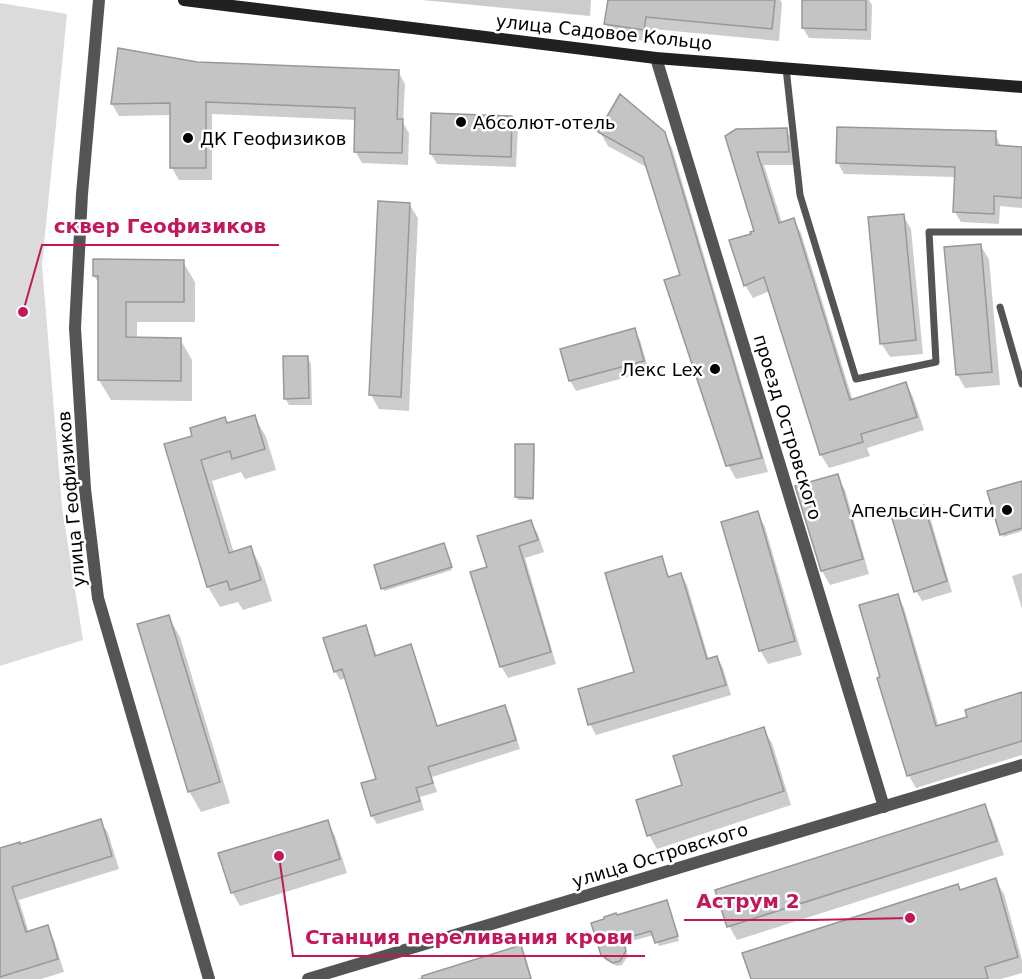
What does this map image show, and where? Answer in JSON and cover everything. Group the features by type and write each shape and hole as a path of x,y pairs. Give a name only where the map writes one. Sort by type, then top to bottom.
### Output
{"main road":[{"name":"улица Садовое Кольцо","path":"184,0 656,58 1022,87"}],"street":[{"name":"улица Геофизиков","path":"99,0 82,194 75,328 86,500 98,598 209,979"},
{"name":"проезд Островского","path":"656,58 884,807"},
{"name":"улица Островского","path":"308,979 1022,765"}],"lane":[{"path":"786,68 800,195 856,379 936,362 929,232 1022,232"},
{"path":"1000,307 1022,384"}],"shaded area":[{"path":"0,3 67,14 42,265 62,507 83,640 0,666"}],"building":[{"path":"608,0 775,0 772,29 646,17 644,30 604,24"},
{"path":"802,0 866,0 866,30 802,28"},
{"path":"118,48 197,62 399,70 397,119 403,119 402,153 354,152 355,108 206,102 206,168 170,168 170,103 111,104"},
{"name":"Лекс Lex","path":"620,94 665,132 762,458 726,466 664,280 680,275 643,157 598,132"},
{"path":"431,113 512,116 511,157 430,154"},
{"path":"837,127 996,131 996,145 1022,147 1022,198 994,196 994,214 953,212 955,167 836,163"},
{"path":"787,128 789,152 757,152 779,223 794,218 850,400 906,382 917,417 861,434 863,442 820,455 764,277 744,286 729,240 751,234 750,232 754,231 725,136 736,129"},
{"path":"378,201 410,203 401,397 369,395"},
{"path":"904,214 916,340 880,344 868,217"},
{"path":"981,244 992,372 956,375 944,247"},
{"path":"93,259 184,260 184,302 126,302 126,337 181,338 181,381 98,380 98,276 93,276"},
{"path":"635,328 644,361 569,381 560,349"},
{"path":"283,356 308,356 309,398 284,399"},
{"path":"255,415 265,449 232,459 230,451 201,460 229,553 251,546 261,580 230,590 227,581 207,587 164,444 192,436 190,428 225,417 227,423"},
{"path":"515,444 534,444 533,498 515,497"},
{"path":"838,474 863,559 821,571 795,486"},
{"name":"Апельсин-Сити","path":"1022,481 1022,528 1000,535 987,491"},
{"path":"924,505 947,581 914,592 891,515"},
{"path":"758,511 795,641 759,651 721,522"},
{"path":"531,520 538,540 519,546 551,652 500,667 470,572 487,567 477,536"},
{"path":"444,543 452,567 381,589 374,565"},
{"path":"662,556 668,577 681,573 707,659 717,656 726,685 588,725 578,689 634,672 605,573"},
{"path":"898,594 936,726 967,717 965,710 1022,692 1022,741 907,776 877,678 880,677 859,605"},
{"path":"169,615 220,782 188,792 137,624"},
{"path":"366,625 375,656 411,644 437,726 505,705 516,740 428,767 433,783 416,788 420,801 371,816 361,783 376,779 342,669 334,672 323,638"},
{"path":"764,727 784,791 647,836 636,800 682,785 673,756"},
{"path":"985,804 997,841 727,927 715,890"},
{"path":"101,819 112,856 12,887 26,932 48,925 58,959 0,977 0,848"},
{"path":"328,820 340,859 231,893 218,853"},
{"path":"996,878 1018,957 985,967 988,979 751,979 742,953 958,884 960,890"},
{"path":"667,900 678,936 655,943 651,931 623,939 626,951 620,961 613,963 601,955 591,923 616,913 617,915"},
{"path":"521,945 531,979 422,979 422,976"}],"place":[{"name":"Абсолют-отель","path":"461,122"},
{"name":"ДК Геофизиков","path":"188,138"},
{"name":"cквер Геофизиков","path":"23,312"},
{"name":"Лекс Lex","path":"715,369"},
{"name":"Апельсин-Сити","path":"1007,510"},
{"name":"Станция переливания крови","path":"279,856"},
{"name":"Аструм 2","path":"910,918"}]}
